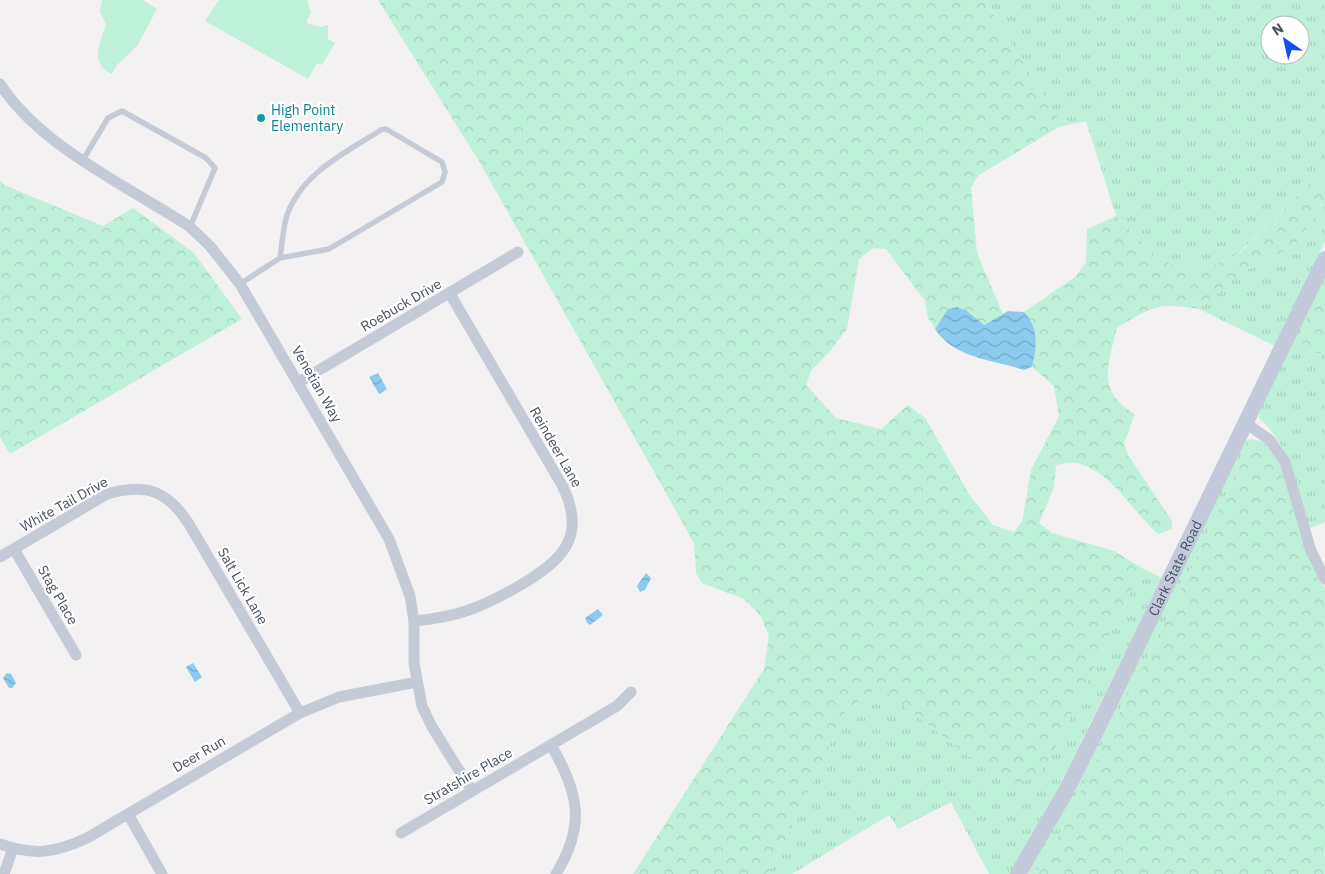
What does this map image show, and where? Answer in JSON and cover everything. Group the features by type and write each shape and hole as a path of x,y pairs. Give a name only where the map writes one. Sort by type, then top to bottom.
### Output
{"main road":[{"name":"Clark State Road","path":"1018,874 1066,791 1247,424 1325,259"}],"street":[{"name":"Venetian Way","path":"0,84 26,114 50,137 83,160 190,227 210,246 240,284 389,539 401,567 414,621 417,682 422,706 432,728 472,791"},
{"name":"Roebuck Drive","path":"299,382 518,252"},
{"name":"Reindeer Lane","path":"414,621 466,613 497,599 545,571 562,554 572,532 573,512 562,485 450,294"},
{"path":"1247,424 1270,440 1285,462 1311,551 1325,579"},
{"name":"White Tail Drive","path":"0,557 107,494 126,488 145,488"},
{"name":"Salt Lick Lane","path":"145,488 159,494 181,512 300,713"},
{"name":"Stag Place","path":"14,549 76,656"},
{"name":"Deer Run","path":"0,844 40,853 65,848 128,814 300,713 340,698 417,682"},
{"name":"Stratshire Place","path":"401,833 617,706 631,692"},
{"path":"551,745 566,771 573,792 577,815 574,839 556,874"},
{"path":"128,814 162,874"},
{"path":"4,874 13,848"}],"lane":[{"path":"83,160 108,118 122,111 206,158 215,168 190,227"},
{"path":"240,284 280,258 328,249 398,209 442,182 444,172 442,162 386,129 381,130 312,175 288,215 280,258"}],"green space":[{"path":"102,0 143,0 157,9 137,46 117,65 112,74 105,70 98,59 99,46 106,24 100,12"},
{"path":"219,0 307,0 311,12 306,23 322,27 328,25 328,39 335,43 322,65 317,63 308,79 205,21"},
{"path":"378,0 984,0 1059,119 1059,127 979,175 971,187 977,253 1003,314 984,325 963,310 958,308 948,309 935,329 928,318 925,301 886,249 873,248 859,259 847,329 831,350 811,371 806,385 836,418 881,429 908,405 925,418 969,494 993,525 1014,532 1022,522 1031,470 1059,416 1054,386 1032,367 1035,345 1034,330 1029,317 1024,312 1075,277 1086,262 1087,229 1116,216 1156,256 1178,268 1214,265 1238,255 1310,183 1325,176 1325,204 1293,247 1241,273 1199,309 1174,306 1155,308 1138,315 1117,328 1108,366 1110,387 1114,396 1123,406 1135,414 1124,443 1128,455 1172,521 1172,529 1158,534 1110,482 1089,467 1076,463 1056,465 1054,487 1039,523 1052,533 1114,551 1142,568 1058,743 1038,777 1018,783 998,779 886,692 871,692 846,711 774,865 767,874 633,874 764,669 769,636 760,615 744,599 702,583 696,573 694,543 480,163"},
{"path":"984,0 1325,0 1325,176 1310,183 1237,255 1214,265 1178,268 1156,256 1116,216 1086,121 1059,127 1059,119"},
{"path":"0,180 4,185 103,226 133,208 194,253 242,319 10,454 0,437"},
{"path":"1325,204 1325,241 1275,346 1199,309 1241,273 1293,247"},
{"path":"1325,270 1325,287 1303,334 1307,355 1325,352 1325,522 1308,529 1292,469 1286,455 1279,442 1259,418 1260,410"},
{"path":"1325,287 1325,352 1307,355 1302,350 1303,334"},
{"path":"1251,439 1192,567 1061,831 1036,874 1024,874 1244,440"},
{"path":"1251,439 1265,442 1280,464 1300,533 1325,589 1325,874 1036,874 1061,831 1192,567"},
{"path":"1142,568 1162,578 1049,807 1010,874 989,874 951,802 898,829 889,815 792,874 767,874 774,865 846,711 871,692 886,692 998,779 1058,743"}],"water":[{"path":"957,307 967,311 984,325 1008,311 1024,312 1032,324 1036,338 1032,367 1024,370 975,357 952,346 943,339 935,329 948,309"},
{"path":"378,373 387,389 379,394 369,377"},
{"path":"646,573 651,578 645,590 640,592 637,586"},
{"path":"598,609 603,615 590,625 585,618"},
{"path":"193,663 202,677 195,682 186,667"},
{"path":"7,673 11,674 16,683 12,688 9,688 3,678"}],"place":[{"name":"High Point Elementary","path":"261,118"}]}
